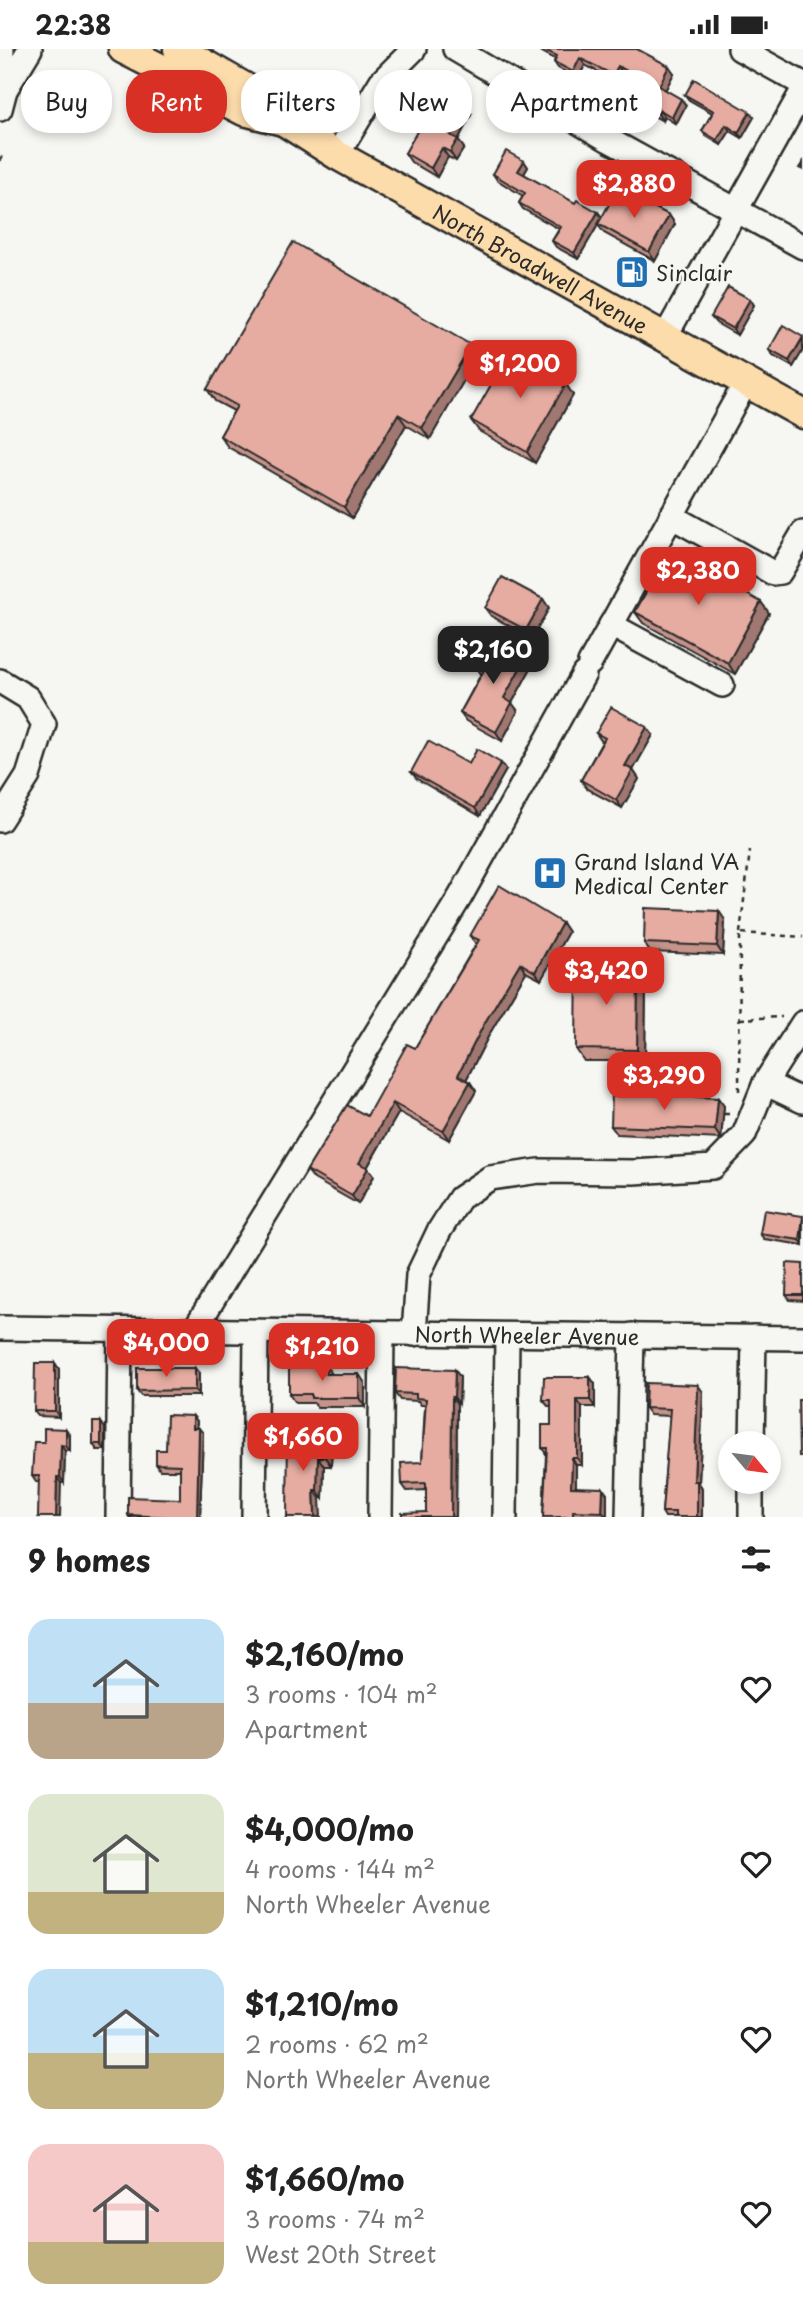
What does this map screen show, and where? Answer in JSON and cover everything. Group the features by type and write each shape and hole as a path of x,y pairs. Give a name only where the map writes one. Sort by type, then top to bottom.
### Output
{"main road":[{"name":"North Broadwell Avenue","path":"123,49 241,109"},
{"name":"North Broadwell Avenue","path":"178,49 241,85"},
{"name":"North Broadwell Avenue","path":"302,133 337,155 803,414"}],"street":[{"path":"2,49 3,99"},
{"path":"3,99 30,49"},
{"path":"337,155 381,82 414,49"},
{"path":"455,49 609,140 803,247"},
{"path":"740,49 803,84"},
{"path":"665,337 803,90"},
{"path":"193,1332 460,897 746,382"},
{"path":"671,516 773,573 780,572 803,533"},
{"path":"611,625 722,685"},
{"path":"0,681 28,698 44,724 28,776 0,820"},
{"path":"414,1334 418,1275 439,1231 460,1198 491,1178 539,1171 634,1171 713,1167 744,1135 765,1083 797,1020"},
{"path":"765,1083 803,1101"},
{"name":"North Wheeler Avenue","path":"0,1328 803,1338"},
{"path":"118,1517 120,1330"},
{"path":"254,1517 256,1333"},
{"path":"380,1517 382,1334"},
{"path":"505,1517 507,1335"},
{"path":"628,1517 632,1335"},
{"path":"752,1431 754,1336"},
{"path":"751,1495 751,1517"}],"path":[{"path":"0,161 2,155"},
{"path":"739,1097 740,933 750,851"},
{"path":"740,933 803,937"},
{"path":"739,1019 797,1020"},
{"path":"723,1114 738,1113"}],"building":[{"path":"543,49 637,49 669,66 662,80 662,70 625,70 618,66 616,70 603,70 580,58 574,70 569,70 554,62 557,56"},
{"path":"694,79 750,112 738,133 726,125 717,140 702,131 714,111 685,95"},
{"path":"662,88 681,99 672,117 662,111"},
{"path":"416,133 451,133 450,135 458,139 450,152 442,148 431,168 405,153"},
{"path":"506,151 524,161 518,171 575,203 577,200 598,212 574,253 552,241 561,227 519,203 525,193 493,174"},
{"path":"618,188 669,215 649,252 598,224"},
{"path":"293,242 471,345 422,428 398,414 344,507 220,436 237,406 207,389"},
{"path":"728,287 750,299 733,329 711,317"},
{"path":"783,325 803,337 789,361 769,350"},
{"path":"509,353 527,363 545,355 555,361 557,379 566,384 527,452 471,420"},
{"path":"669,551 761,602 728,663 635,612"},
{"path":"502,577 543,599 526,630 485,608"},
{"path":"490,640 525,659 504,698 512,703 496,732 460,713 484,670 476,666"},
{"path":"611,707 647,727 625,766 633,770 616,800 581,780 605,738 596,733"},
{"path":"428,741 469,764 477,749 501,763 475,808 411,772"},
{"path":"499,885 562,923 535,972 520,963 484,1024 458,1075 470,1082 443,1131 393,1103 359,1163 368,1168 352,1196 307,1170 347,1105 367,1116 407,1044 415,1048 479,940 470,936"},
{"path":"645,908 719,911 717,946 644,943"},
{"path":"577,959 612,960 612,972 638,972 637,1050 576,1049"},
{"path":"612,1093 718,1098 715,1130 611,1126"},
{"path":"764,1210 803,1216 800,1240 760,1234"},
{"path":"787,1263 803,1264 803,1295 786,1295"},
{"path":"35,1363 55,1363 55,1411 34,1411"},
{"path":"289,1365 326,1365 326,1374 359,1374 359,1398 311,1398 311,1394 289,1394"},
{"path":"137,1368 195,1368 195,1390 137,1391"},
{"path":"396,1368 455,1370 452,1397 451,1517 402,1517 402,1513 426,1512 426,1483 402,1484 401,1463 422,1462 426,1399 416,1398 416,1394 395,1393"},
{"path":"544,1377 590,1377 590,1400 577,1400 577,1458 572,1458 571,1487 603,1488 602,1512 573,1511 573,1517 543,1517 547,1448 542,1448 542,1425 551,1425 551,1400 543,1400"},
{"path":"646,1383 698,1385 694,1481 697,1481 697,1517 675,1517 675,1512 662,1512 670,1409 645,1408"},
{"path":"798,1400 803,1400 803,1456 799,1456"},
{"path":"167,1415 193,1416 193,1428 199,1428 197,1517 128,1515 128,1497 180,1499 180,1465 156,1464 156,1450 166,1450"},
{"path":"93,1422 101,1422 101,1444 93,1444"},
{"path":"44,1428 66,1429 66,1446 61,1445 60,1477 57,1477 56,1517 38,1517 39,1476 32,1476 34,1442 44,1442"},
{"path":"288,1435 326,1435 325,1457 318,1457 317,1490 314,1490 315,1517 287,1517"}],"place":[{"name":"Sinclair","path":"632,272"},
{"name":"Grand Island VA Medical Center","path":"550,873"}]}
